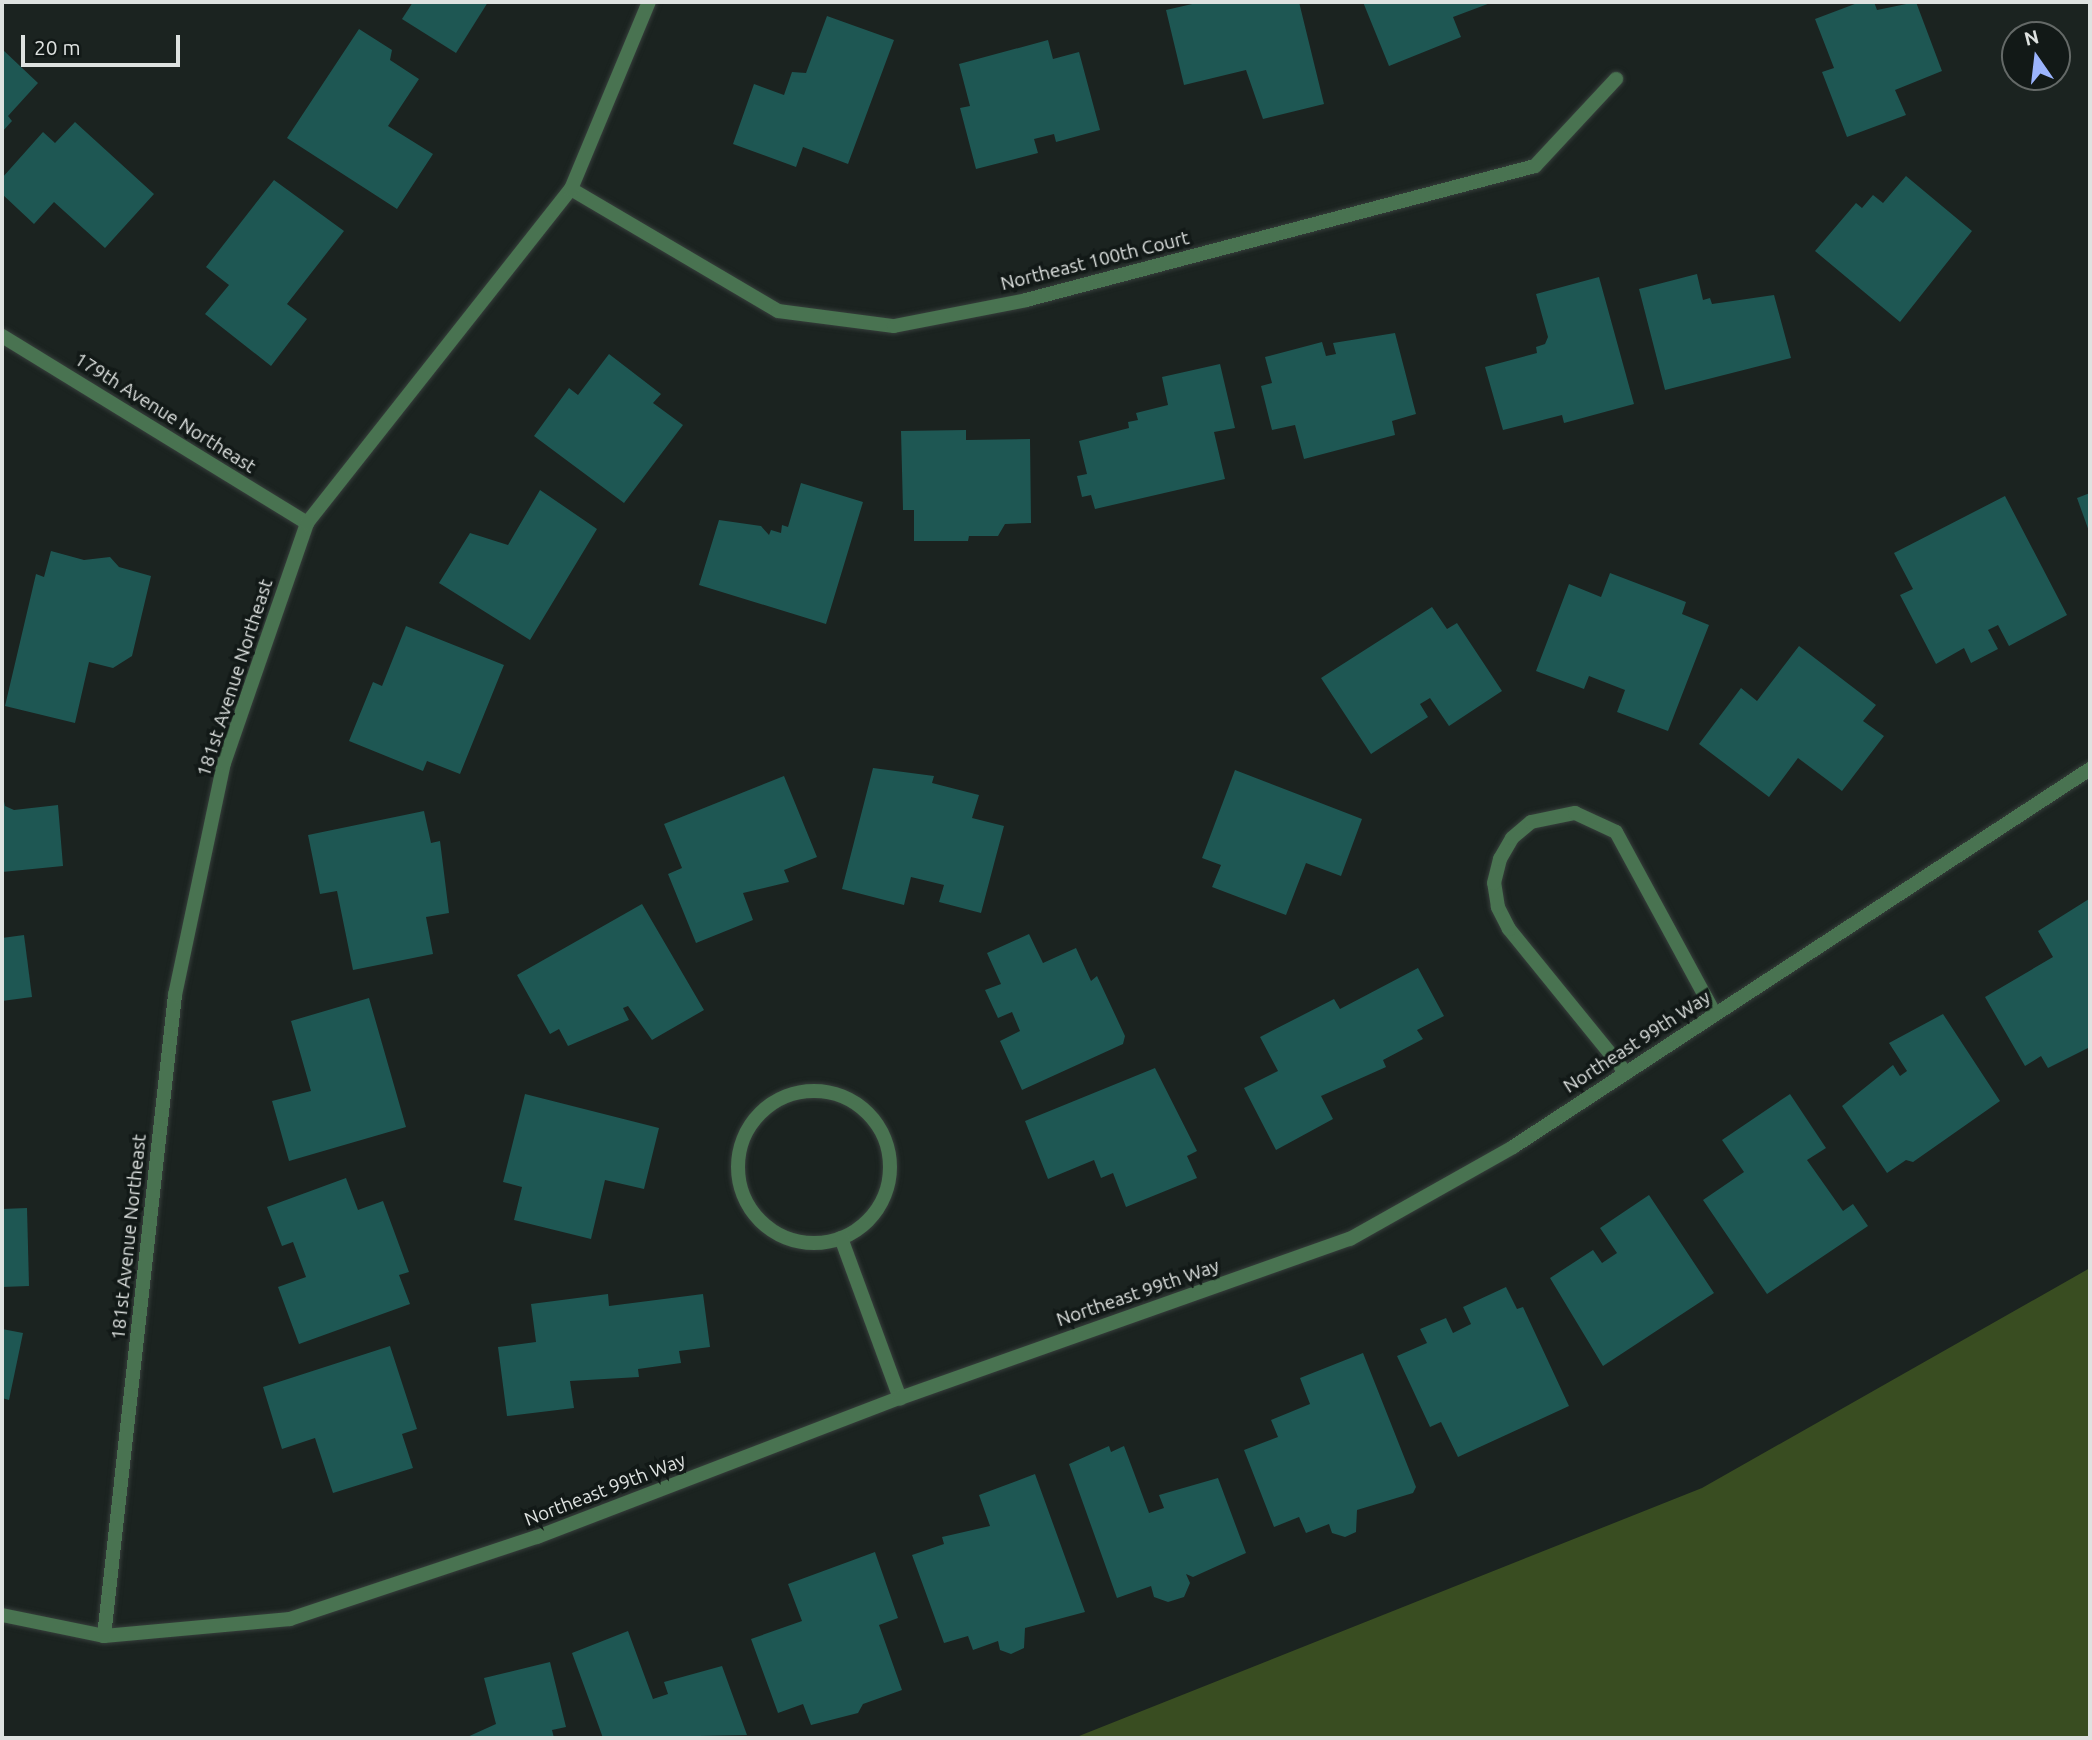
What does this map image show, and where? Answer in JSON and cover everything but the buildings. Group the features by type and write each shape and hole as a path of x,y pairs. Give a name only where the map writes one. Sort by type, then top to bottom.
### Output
{"street":[{"name":"181st Avenue Northeast","path":"104,1636 175,995 224,763 307,523 571,189 649,2"},
{"name":"Northeast 100th Court","path":"571,189 778,312 894,326 1026,300 1535,166 1616,79"},
{"name":"179th Avenue Northeast","path":"2,336 307,523"},
{"name":"Northeast 99th Way","path":"2,1615 104,1636 290,1619 537,1537 900,1398 1350,1239 1513,1147 2090,769"},
{"path":"1626,1073 1509,929 1498,907 1494,883 1500,859 1512,838 1531,822 1575,813 1616,832 1715,1014"},
{"path":"835,1093 874,1119 886,1140 891,1163 878,1209 841,1238 817,1243 772,1231 742,1193 740,1146 767,1107 788,1096 835,1093"},
{"path":"841,1238 900,1398"}],"green space":[{"path":"2090,1268 2090,1738 1074,1738 1702,1488"}]}
